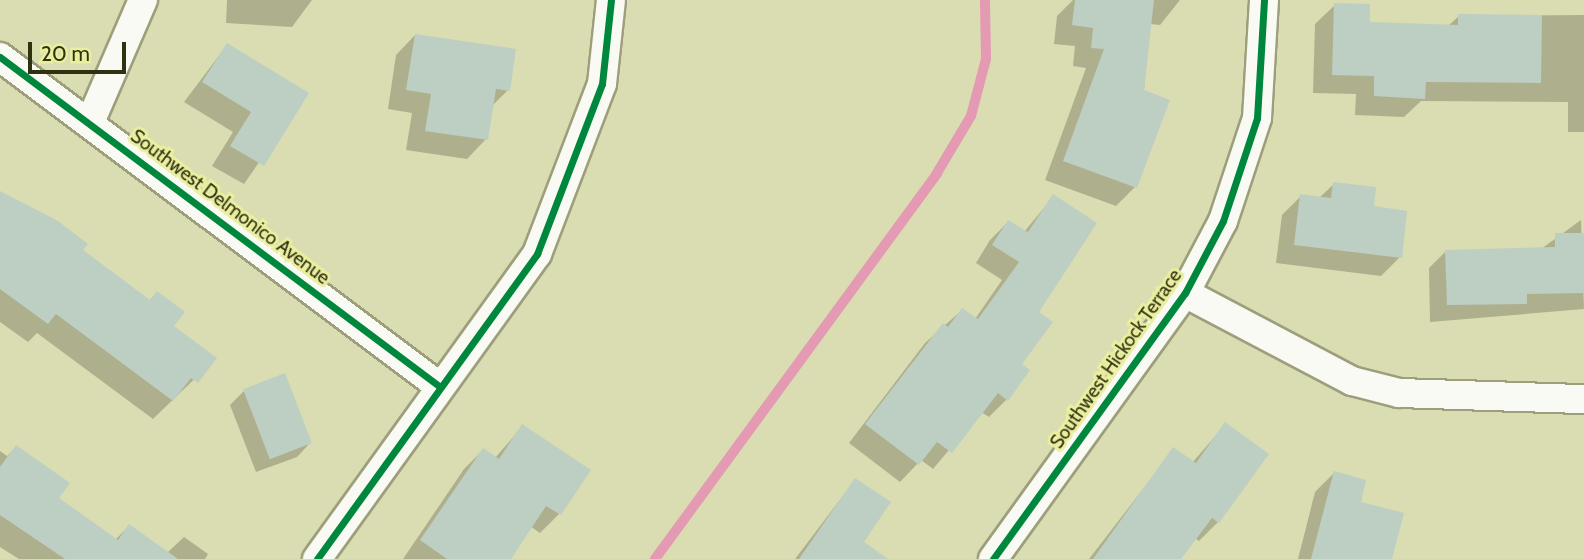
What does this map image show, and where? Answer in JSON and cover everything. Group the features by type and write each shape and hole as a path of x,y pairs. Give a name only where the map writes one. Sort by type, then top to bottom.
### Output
{"street":[{"path":"91,120 143,0"},
{"path":"317,559 439,386 537,254 602,85 611,0"},
{"name":"Southwest Hickock Terrace","path":"993,559 1185,293 1246,160 1257,118 1264,0"},
{"name":"Southwest Delmonico Avenue","path":"0,57 91,120 439,386"},
{"path":"1185,293 1352,381 1399,393 1584,399"}],"building":[{"path":"1075,0 1154,0 1144,90 1170,100 1137,188 1063,161 1104,49 1091,48 1093,28 1072,25"},
{"path":"1334,3 1370,4 1370,22 1458,25 1458,14 1542,15 1541,83 1426,82 1425,99 1374,96 1374,76 1332,75"},
{"path":"415,34 516,49 510,91 496,89 488,140 425,131 431,94 406,90"},
{"path":"227,43 309,93 264,166 230,146 251,112 202,82"},
{"path":"1333,182 1376,187 1374,206 1407,211 1402,258 1294,245 1300,194 1331,198"},
{"path":"0,191 58,221 88,244 83,250 150,300 157,291 185,312 174,326 217,358 198,383 191,378 173,401 56,314 48,324 0,289"},
{"path":"1053,194 1097,223 1039,312 1053,322 1022,364 1030,370 1008,401 998,393 952,453 937,442 919,465 865,424 943,323 948,327 962,308 978,319 1019,262 992,245 1008,220 1028,232"},
{"path":"1555,233 1584,233 1584,293 1527,294 1527,304 1447,305 1445,250 1555,247"},
{"path":"285,373 312,443 270,459 243,389"},
{"path":"1225,422 1269,454 1219,523 1212,518 1181,559 1093,559 1173,447 1196,463"},
{"path":"522,424 591,470 561,515 546,506 511,559 447,559 420,540 483,448 499,459"},
{"path":"16,445 70,483 59,498 118,540 129,524 178,559 65,559 0,515 0,467"},
{"path":"1334,471 1366,480 1361,502 1404,513 1392,559 1311,559"},
{"path":"855,478 891,502 864,542 888,559 799,559"}],"waterway":[{"path":"655,559 937,173 971,116 986,59 985,0"}],"cycle path":[{"path":"317,559 537,254 602,84 611,0"},
{"path":"993,559 1185,293 1223,221 1257,118 1264,0"},
{"path":"0,57 439,386"}]}
